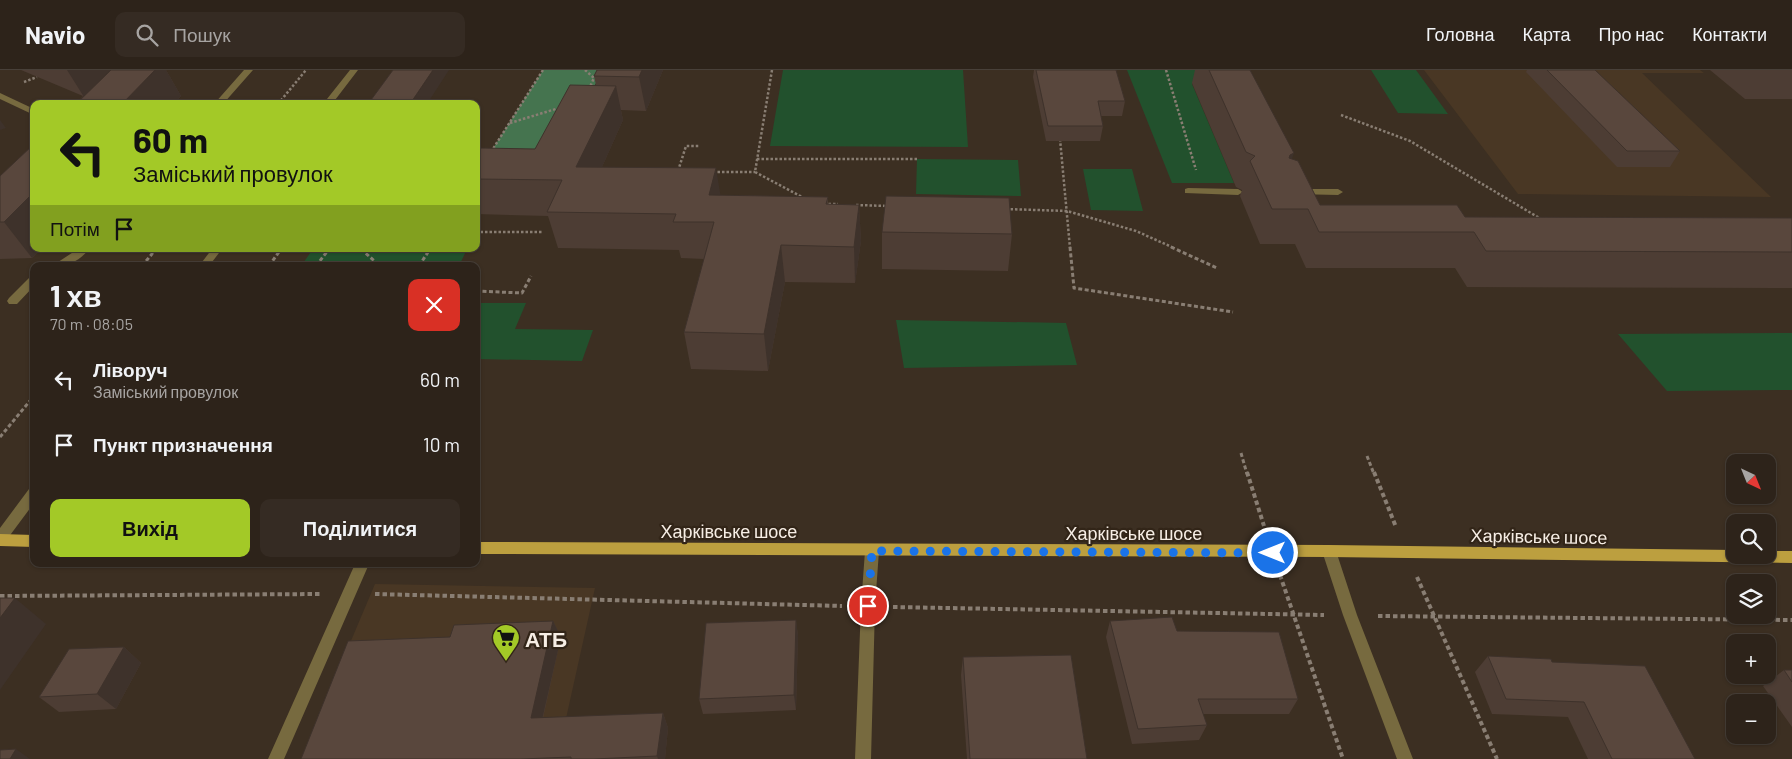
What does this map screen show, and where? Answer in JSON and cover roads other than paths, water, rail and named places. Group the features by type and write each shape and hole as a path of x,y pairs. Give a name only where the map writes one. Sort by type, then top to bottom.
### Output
{"main road":[{"path":"0,539 30,541"},
{"name":"Харківське шосе","path":"480,548 1329,552 1790,560"}],"street":[{"path":"222,100 249,70"},
{"path":"330,100 354,70"},
{"path":"0,96 30,110"},
{"path":"1188,191 1238,192"},
{"path":"1284,192 1338,192"},
{"path":"65,262 81,252"},
{"path":"207,262 215,252"},
{"path":"13,301 30,283"},
{"path":"0,539 30,498"},
{"path":"863,759 868,606 872,551"},
{"path":"1329,552 1350,615 1406,759"},
{"path":"276,759 361,567"}],"place":[{"name":"АТБ","path":"506,662"}]}
